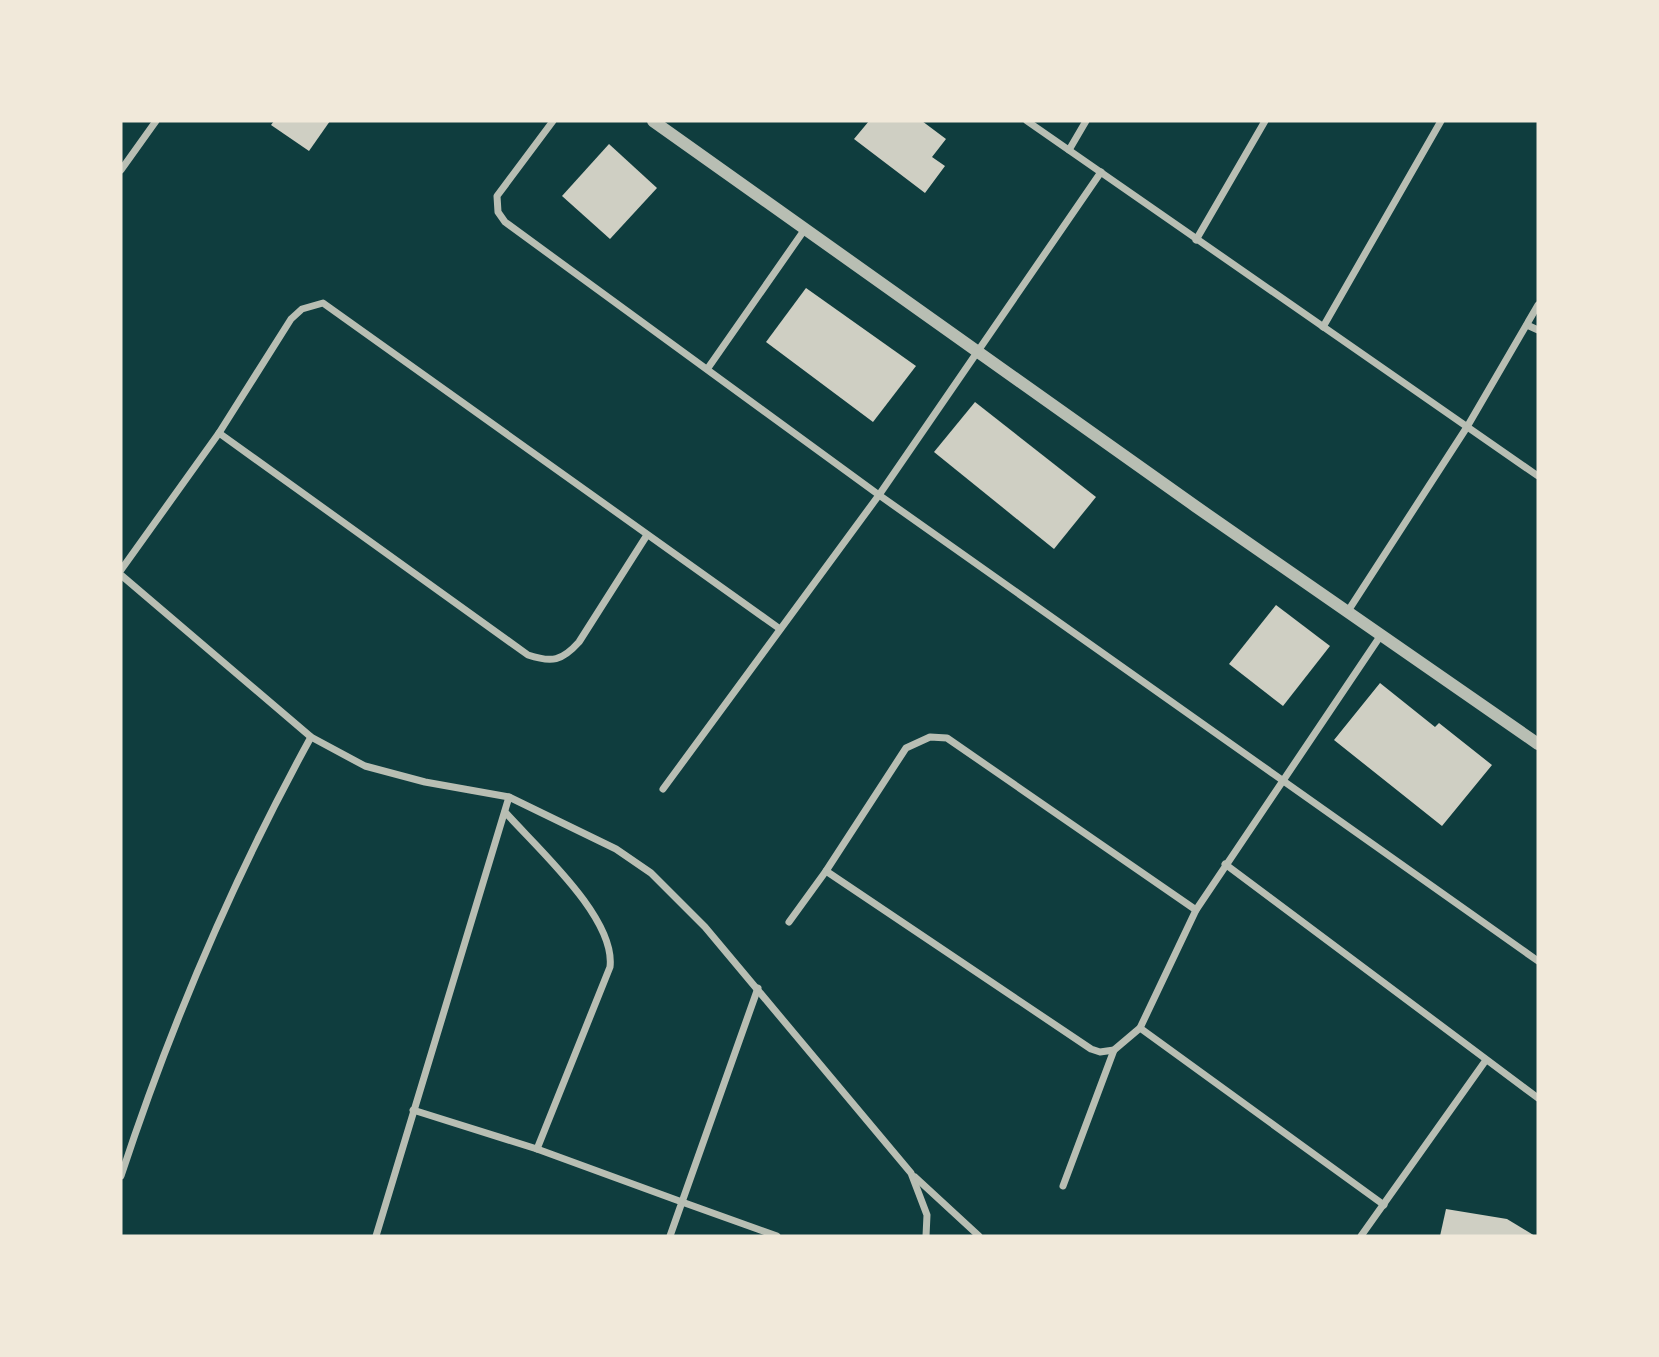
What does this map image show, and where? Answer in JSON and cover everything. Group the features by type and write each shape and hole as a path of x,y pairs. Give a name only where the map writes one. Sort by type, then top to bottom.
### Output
{"street":[{"path":"121,170 156,121"},
{"path":"552,121 497,196 498,212 505,222 879,495 1538,961"},
{"path":"653,121 977,352 1538,744"},
{"path":"1027,121 1538,476"},
{"path":"1069,150 1086,121"},
{"path":"1196,240 1265,121"},
{"path":"1324,327 1441,121"},
{"path":"663,789 879,495 1101,172"},
{"path":"708,368 805,229"},
{"path":"780,629 323,303 302,309 291,319 219,433 121,572 311,737 365,766 425,782 509,797 616,849 651,873 705,927 758,988 911,1173 979,1236"},
{"path":"1348,611 1467,427 1538,304"},
{"path":"1527,324 1538,330"},
{"path":"219,433 528,655 549,662 565,657 579,642 647,535"},
{"path":"1063,1186 1114,1051 1140,1028 1196,910 1381,635"},
{"path":"121,1176 142,1111 227,901 258,834 311,737"},
{"path":"789,922 826,871 906,748 930,737 947,738 1196,910"},
{"path":"376,1236 509,797"},
{"path":"505,812 595,914 611,955 610,967 537,1149"},
{"path":"1225,864 1538,1098"},
{"path":"826,871 1091,1049 1100,1052 1114,1051"},
{"path":"670,1236 758,988"},
{"path":"1140,1028 1384,1205"},
{"path":"1361,1236 1486,1060"},
{"path":"413,1110 537,1149 777,1236"},
{"path":"911,1173 927,1215 926,1236"}],"building":[{"path":"274,121 330,121 309,151 271,125"},
{"path":"869,121 922,121 946,139 932,157 945,166 925,193 854,139"},
{"path":"609,144 657,188 610,239 562,196"},
{"path":"806,288 916,366 873,422 766,342"},
{"path":"975,402 1096,497 1054,549 934,452"},
{"path":"1276,605 1330,646 1283,706 1229,664"},
{"path":"1380,683 1435,727 1439,723 1492,765 1442,826 1334,740"},
{"path":"1446,1209 1507,1219 1535,1236 1440,1236"}]}
